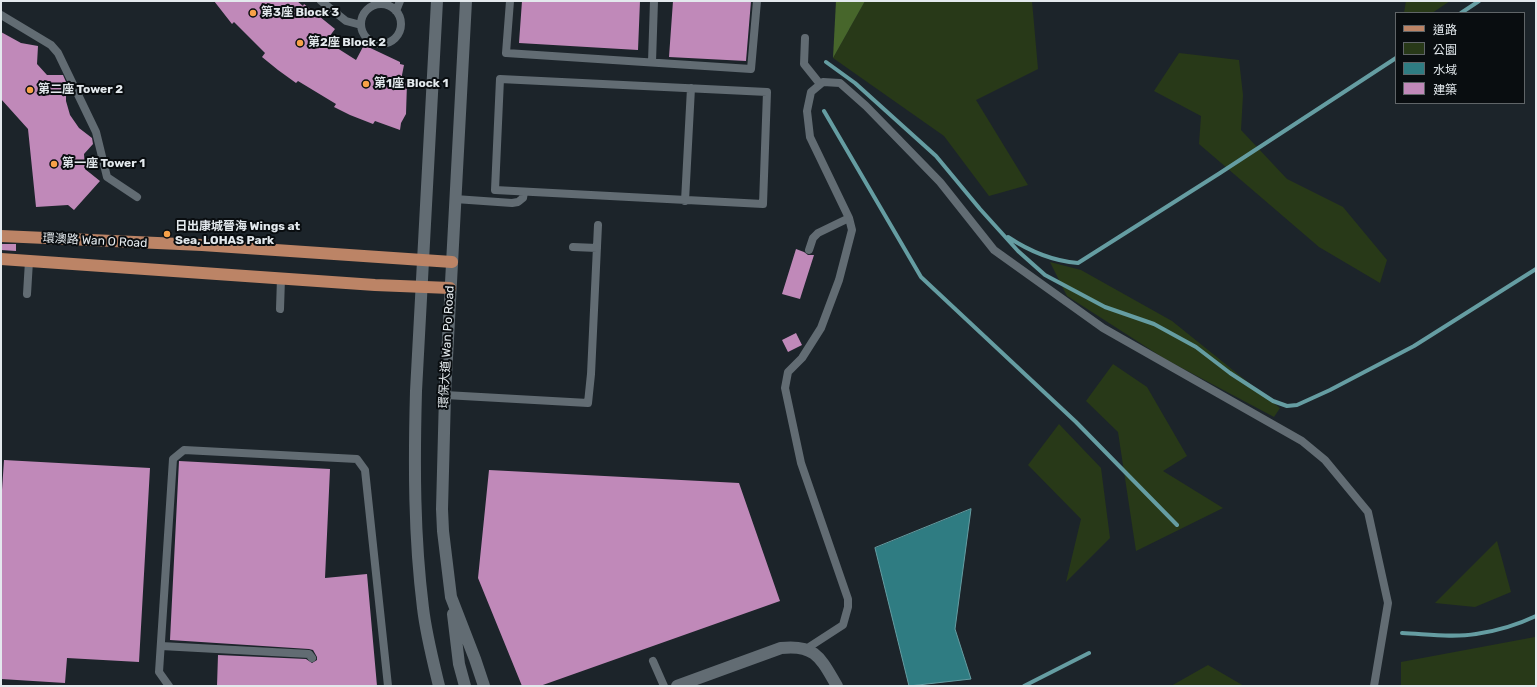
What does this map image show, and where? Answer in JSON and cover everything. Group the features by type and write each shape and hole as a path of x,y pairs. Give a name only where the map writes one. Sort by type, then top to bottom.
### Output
{"main road":[{"path":"437,1 415,398 416,529 423,610 439,686"},
{"name":"環保大道 Wan Po Road","path":"466,1 445,395 442,476 443,516 451,597 484,686"},
{"name":"環澳路 Wan O Road","path":"1,236 202,245 452,262"},
{"name":"環澳路 Wan O Road","path":"1,259 375,285 450,288"},
{"path":"451,597 459,664 465,686"},
{"path":"677,686 781,648 792,647 806,649 816,654 837,686"}],"lane":[{"path":"321,1 346,21 361,25"},
{"path":"396,11 385,5 373,6 364,14 361,25 363,32 372,41 378,44 391,41 399,30 400,24 396,11 400,1"},
{"path":"510,1 506,53 752,69 757,1"},
{"path":"652,62 654,1"},
{"path":"1,15 55,49 96,132 107,177 137,197"},
{"path":"805,38 804,64 820,84"},
{"path":"500,79 691,88 767,92 762,204 495,190 500,79"},
{"path":"806,649 843,625 848,607 848,599 801,463 785,388 788,372 802,358 820,328 841,273 852,230 849,218 810,137 807,111 811,92 823,82 840,83 866,106 940,182 994,250 1103,328 1302,441 1326,460 1368,512 1388,603 1374,686"},
{"path":"684,201 691,88"},
{"path":"455,200 512,203 518,202 523,198 524,192"},
{"path":"809,250 813,238 818,233 849,218"},
{"path":"445,395 588,403 598,225"},
{"path":"573,247 597,248"},
{"path":"27,294 29,261"},
{"path":"280,308 281,278"},
{"path":"169,686 159,672 173,460 184,450 357,459 365,470 388,686"},
{"path":"161,646 309,654 312,658"},
{"path":"653,661 664,686"}],"green space":[{"path":"836,1 865,1 833,58"},
{"path":"865,1 1032,1 1038,69 976,100 1028,185 989,196 944,136 833,58"},
{"path":"1406,1 1450,1 1434,12 1404,12"},
{"path":"1179,53 1239,60 1243,95 1241,130 1287,179 1343,207 1387,260 1380,283 1319,247 1199,144 1201,116 1154,91"},
{"path":"1050,262 1081,270 1172,321 1280,408 1274,417 1165,359 1067,296"},
{"path":"1113,364 1147,387 1187,456 1163,471 1223,508 1136,551 1118,432 1086,401"},
{"path":"1059,424 1101,468 1110,538 1066,582 1081,519 1028,465"},
{"path":"1497,541 1511,592 1475,607 1435,603"},
{"path":"1535,637 1536,686 1401,686 1401,662"},
{"path":"1208,665 1244,686 1171,686"}],"water":[{"path":"971,509 955,629 971,679 909,686 875,548"}],"building":[{"path":"214,1 297,1 303,6 304,4 335,29 326,41 356,60 364,45 400,62 400,64 404,65 401,80 407,83 406,114 401,123 400,130 375,121 373,124 350,115 334,107 336,104 298,81 296,83 262,57 265,53 234,22 232,24"},
{"path":"522,1 640,1 638,50 519,43"},
{"path":"673,1 751,1 746,61 669,57"},
{"path":"1,32 21,43 38,46 37,64 47,75 63,75 66,82 66,101 70,115 79,128 92,138 93,144 84,154 85,169 100,181 74,210 68,205 36,207 28,129 1,99"},
{"path":"1,244 16,244 16,251 1,250"},
{"path":"796,249 808,255 814,255 800,299 782,294"},
{"path":"796,333 802,345 788,352 782,340"},
{"path":"4,460 150,468 139,662 67,658 65,683 1,679 1,505"},
{"path":"179,461 330,469 325,578 367,574 377,686 217,686 218,655 306,659 312,663 317,660 317,657 313,650 309,649 170,640"},
{"path":"489,470 739,483 780,601 540,686 522,686 478,578"}],"waterway":[{"path":"1462,12 1479,1"},
{"path":"1008,237 1024,247 1050,258 1078,263 1220,173 1395,59"},
{"path":"826,62 855,83 936,156 980,209 1018,251 1045,275 1105,307 1154,324 1196,347 1230,373 1273,401 1287,406 1297,405 1330,390 1414,346 1536,269"},
{"path":"824,111 921,277 1076,422 1177,525"},
{"path":"1402,633 1448,636 1476,634 1507,627 1536,616"},
{"path":"1024,686 1089,653"}],"place":[{"name":"第3座 Block 3","path":"253,13"},
{"name":"第2座 Block 2","path":"300,43"},
{"name":"第1座 Block 1","path":"366,84"},
{"name":"第二座 Tower 2","path":"30,90"},
{"name":"第一座 Tower 1","path":"54,164"},
{"name":"日出康城晉海 Wings at Sea, LOHAS Park","path":"167,234"}]}
